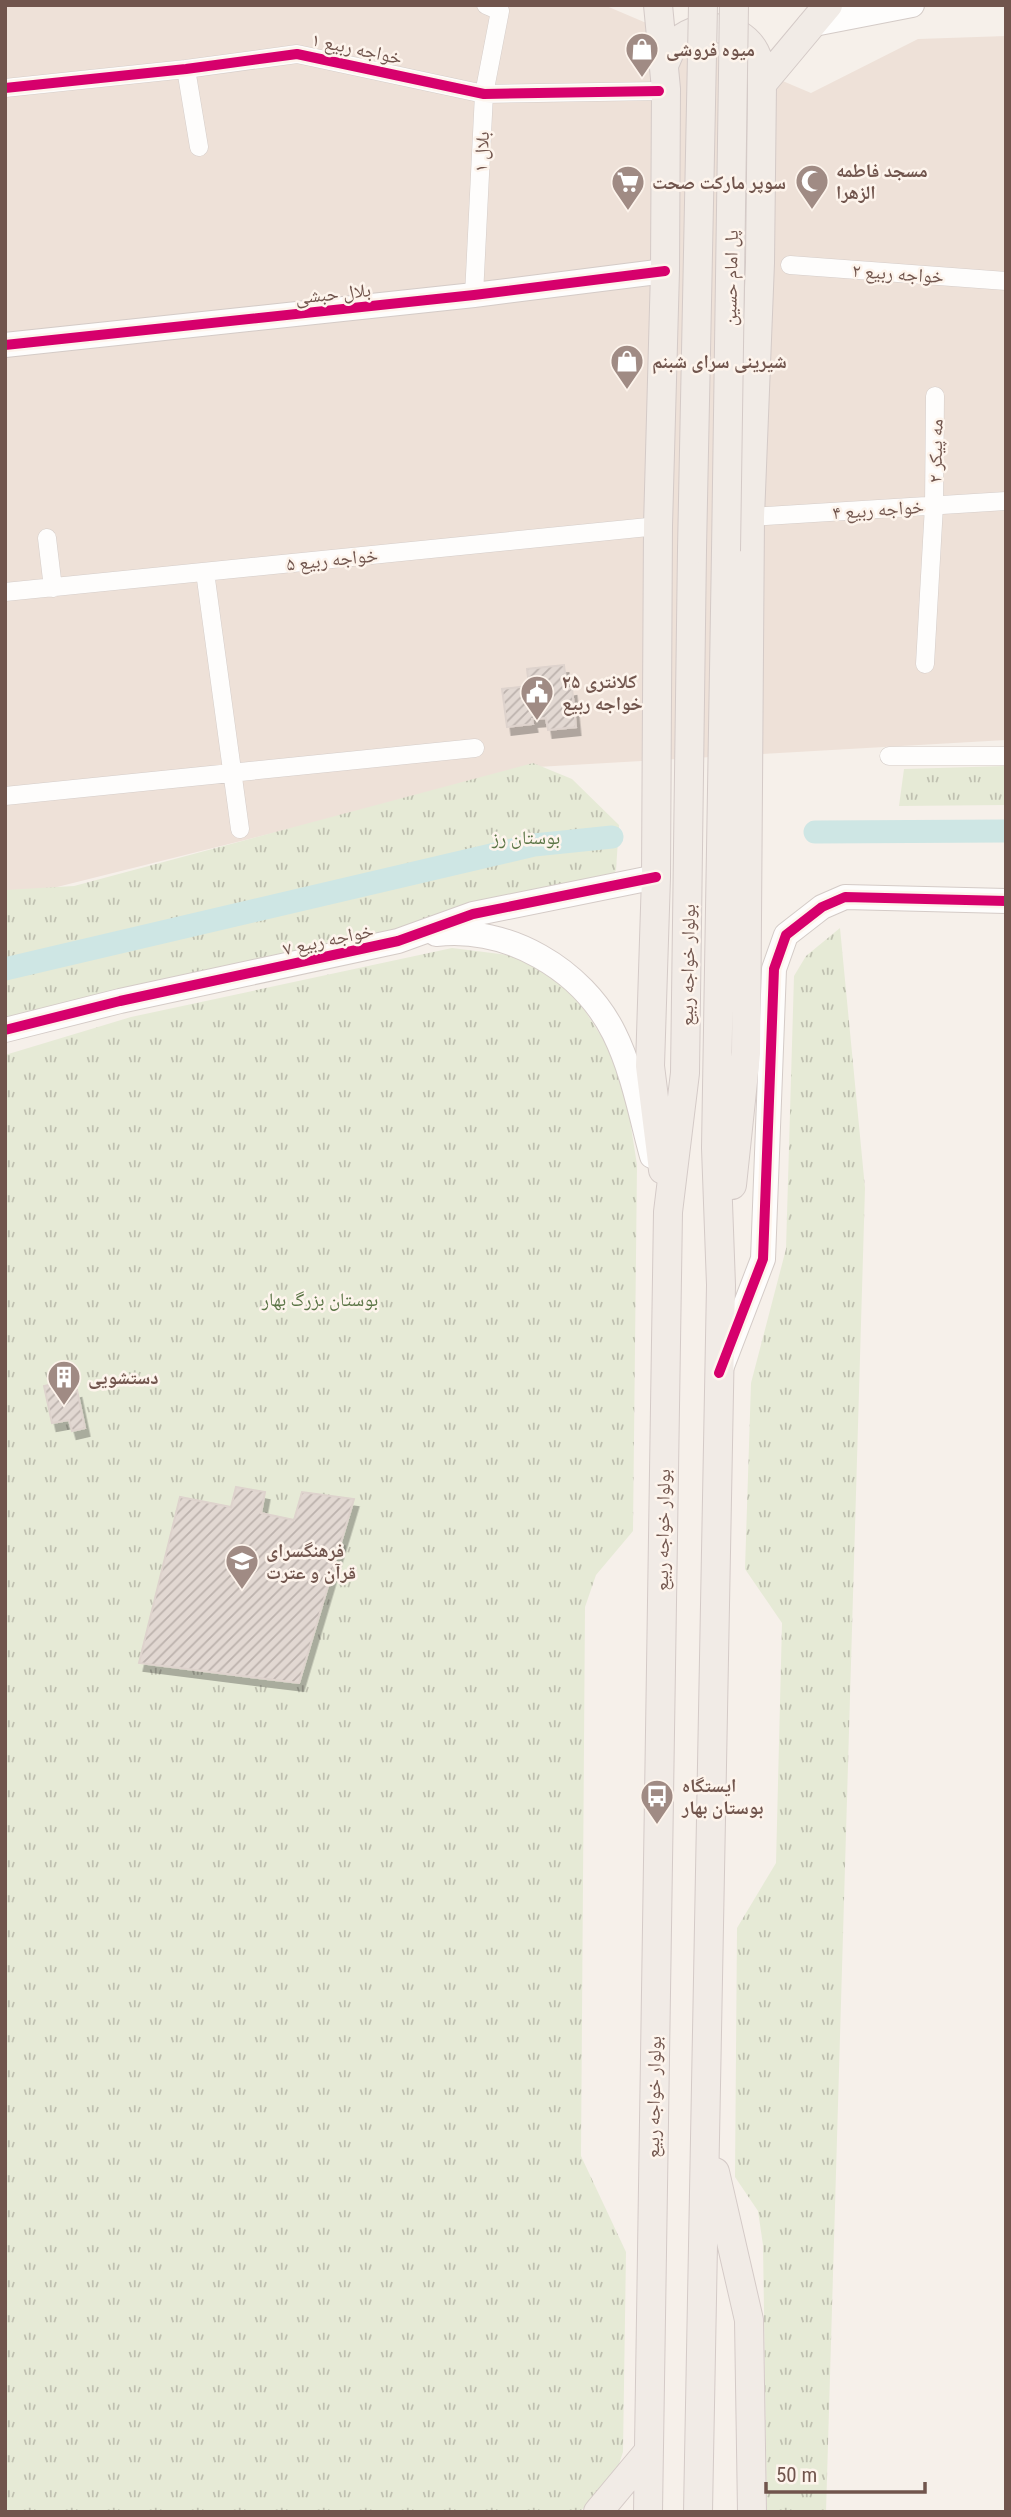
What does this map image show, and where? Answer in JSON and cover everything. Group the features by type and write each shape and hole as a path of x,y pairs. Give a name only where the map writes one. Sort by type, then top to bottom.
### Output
{"main road":[{"path":"658,5 661,78 666,89 665,271 659,526 656,877 650,1066 668,1212"},
{"name":"پل امام حسین","path":"692,550 703,5"},
{"name":"پل امام حسین","path":"726,551 734,5"},
{"path":"762,84 819,15"},
{"path":"661,78 673,46 690,32 708,27 725,29 742,37 754,50 761,66 760,272 750,517 746,1053 721,1285"},
{"name":"بولوار خواجه ربیع","path":"648,2512 668,1212 685,1073 692,550"},
{"name":"بولوار خواجه ربیع","path":"698,2512 721,1285 716,1148 726,551"},
{"path":"705,2132 749,2320 752,2512"},
{"path":"598,2512 648,2452"}],"street":[{"path":"819,15 912,5"},
{"name":"بلال ۱","path":"474,295 484,94 493,8"},
{"name":"خواجه ربیع ۱","path":"5,88 298,54 484,94 661,78"},
{"path":"186,69 199,147"},
{"name":"خواجه ربیع ۲","path":"790,265 1006,281"},
{"name":"بلال حبشی","path":"5,345 474,295 665,271"},
{"name":"مه پیکر ۲","path":"925,664 934,506 935,396"},
{"name":"خواجه ربیع ۴","path":"750,517 1006,502"},
{"name":"خواجه ربیع ۵","path":"5,592 659,526"},
{"path":"47,538 53,588"},
{"path":"205,572 240,829"},
{"path":"5,796 475,748"},
{"path":"888,756 1006,756"},
{"name":"خواجه ربیع ۷","path":"5,1030 120,1001 398,941 473,914 656,877"},
{"path":"719,1373 763,1259 774,969 786,935 822,907 845,897 1006,901"},
{"path":"398,941 443,933 489,937 533,953 571,978 588,995 614,1032 623,1053 668,1212"}],"shaded area":[{"path":"5,5 604,5 811,93 918,39 1006,36 1006,740 537,767 5,900"}],"green space":[{"name":"بوستان رز","path":"533,763 572,779 619,825 616,870 605,891 5,1018 5,890 74,886"},
{"path":"1006,766 1006,805 899,806 904,769"},
{"path":"840,928 865,1188 826,2512 767,2512 763,2245 758,2211 735,2177 737,1928 776,1863 782,1623 745,1569 751,1383 786,1249 794,976 806,956"},
{"name":"بوستان بزرگ بهار","path":"452,948 516,956 567,983 605,1042 626,1095 637,1165 633,1531 596,1575 585,1607 581,2156 626,2252 623,2452 612,2485 579,2512 5,2512 5,1055 131,1017"}],"building":[{"path":"564,665 567,689 572,688 576,727 548,730 546,718 532,719 533,724 507,727 502,689 529,686 527,669"},
{"name":"دستشویی","path":"58,1383 60,1394 77,1390 85,1428 72,1431 69,1420 52,1423 44,1386"},
{"name":"فرهنگسرای قرآن و عترت","path":"236,1487 265,1492 261,1513 294,1520 302,1492 354,1499 299,1683 139,1663 180,1497 231,1507"}],"waterway":[{"path":"815,832 1006,831"},
{"path":"5,969 534,845 612,837"}],"cycle path":[{"path":"5,88 297,54 484,94 659,91"},
{"path":"5,345 474,295 665,271"},
{"path":"5,1030 120,1001 398,941 473,914 656,877"},
{"path":"719,1373 763,1259 774,969 786,935 822,907 845,897 1006,901"}],"place":[{"name":"میوه فروشی","path":"642,79"},
{"name":"مسجد فاطمه الزهرا","path":"812,211"},
{"name":"سوپر مارکت صحت","path":"628,212"},
{"name":"شیرینی سرای شبنم","path":"627,391"},
{"name":"کلانتری ٢۵ خواجه ربیع","path":"537,722"},
{"name":"دستشویی","path":"64,1407"},
{"name":"فرهنگسرای قرآن و عترت","path":"242,1591"},
{"name":"ایستگاه بوستان بهار","path":"657,1826"}]}
